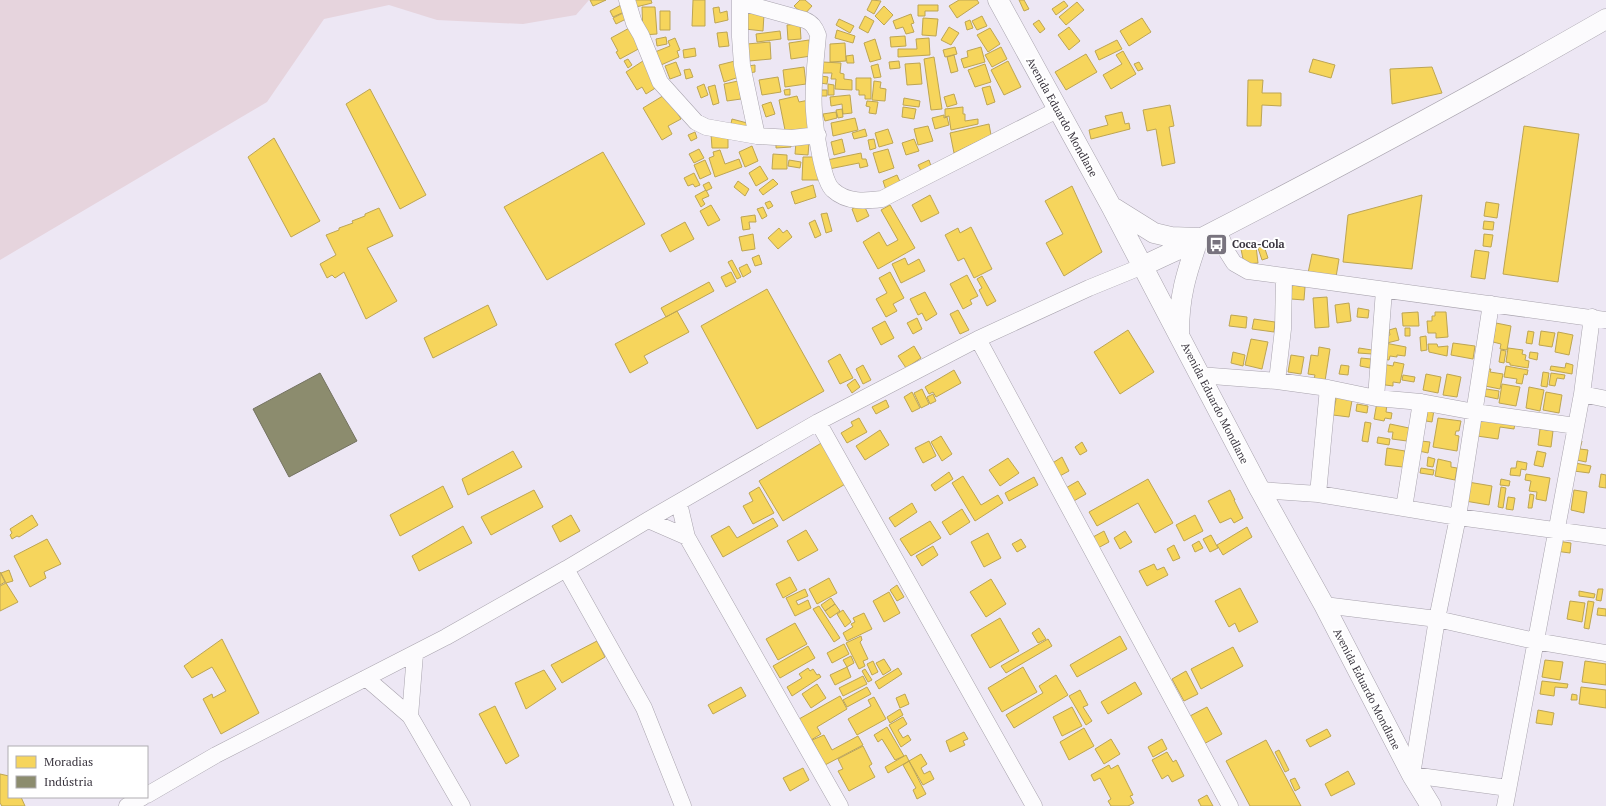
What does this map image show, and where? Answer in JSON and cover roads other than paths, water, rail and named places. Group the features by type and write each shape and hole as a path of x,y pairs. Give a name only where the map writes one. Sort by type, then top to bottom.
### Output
{"main road":[{"name":"Avenida Eduardo Mondlane","path":"998,0 1111,206 1260,490 1324,605 1412,775 1431,806"},
{"path":"1143,266 1206,236 1347,162 1606,19"},
{"path":"1111,206 1154,233 1171,237 1206,236"},
{"path":"1179,335 1181,293 1206,236"}],"street":[{"path":"627,0 634,23 641,35 660,82 687,114 696,122 706,127 757,136 792,138 818,135"},
{"path":"757,136 742,66 740,1 805,20 811,23 815,28 818,35 814,110 825,177 832,190 846,197 862,201 882,199 1057,110"},
{"path":"1206,236 1227,252 1234,263 1248,271 1599,319 1582,394 1505,806"},
{"path":"148,794 216,755 415,654 566,570 648,520 818,422 978,339 1089,288 1143,266"},
{"path":"1277,381 1283,329 1284,276"},
{"path":"1376,398 1384,290"},
{"path":"1491,304 1458,518 1437,619 1412,775 1508,788"},
{"path":"978,339 1230,806"},
{"path":"1199,375 1277,381 1328,388 1376,398 1421,402 1475,412 1576,426"},
{"path":"1318,494 1328,388"},
{"path":"1582,394 1606,399"},
{"path":"1404,508 1421,402"},
{"path":"818,422 1034,806"},
{"path":"1260,490 1318,494 1458,518 1606,536"},
{"path":"679,503 687,537 840,806"},
{"path":"648,520 687,537"},
{"path":"566,570 644,708 683,806"},
{"path":"1324,605 1437,619 1535,641 1606,653"},
{"path":"410,716 415,654"},
{"path":"366,678 410,716 462,806"},
{"path":"127,806 141,798"}],"place":[{"name":"Coca-Cola","path":"1217,244"}]}
